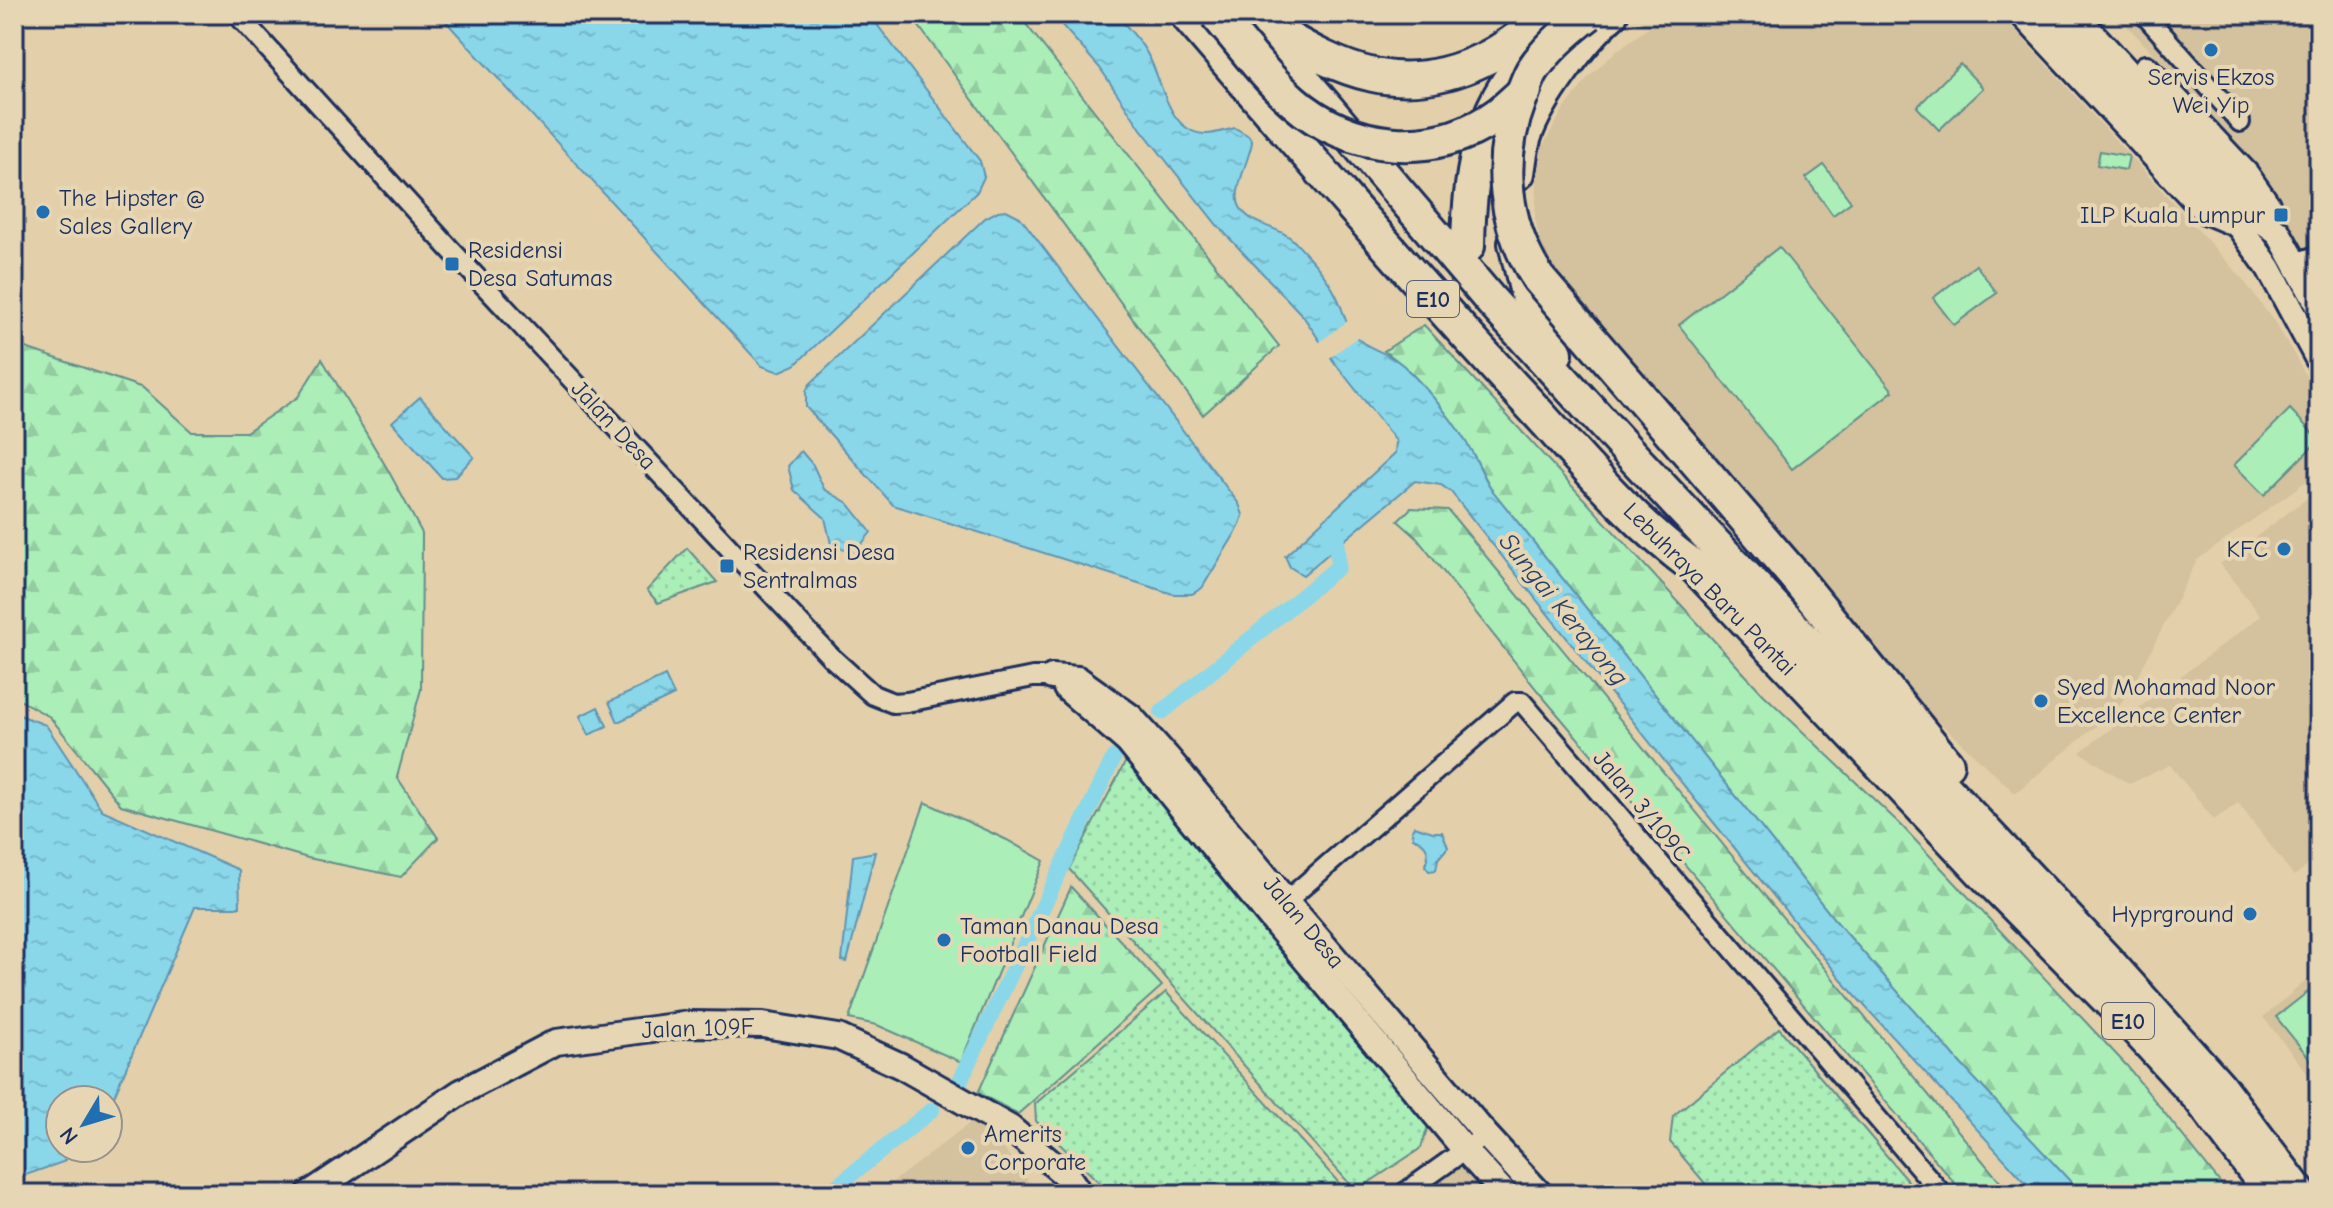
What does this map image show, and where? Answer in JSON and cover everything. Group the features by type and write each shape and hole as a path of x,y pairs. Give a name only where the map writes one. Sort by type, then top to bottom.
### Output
{"highway":[{"name":"Lebuhraya Baru Pantai","path":"1186,14 1443,310 1602,482 1668,549 1696,568 1984,874 2127,1019 2201,1100 2272,1194"},
{"path":"1216,14 1296,104 1346,134 1399,146 1433,144 1466,133 1496,116 1529,87 1590,19"},
{"name":"Lebuhraya Baru Pantai","path":"1247,14 1492,302 1637,461 1972,816 2219,1086 2300,1194"},
{"path":"1247,14 1331,63 1372,75 1417,78 1442,74 1484,59 1550,14"},
{"path":"1468,246 1470,185 1482,132 1503,90 1522,61 1590,19"},
{"path":"1590,19 1578,52 1540,104 1524,138 1514,204 1514,238 1529,302 1543,332 1562,363 1599,404 1637,461"},
{"path":"1590,19 1553,45 1540,61 1531,74 1515,113 1505,168 1508,205 1516,234 1538,278 1793,574 1926,736 1956,776 1972,816"},
{"path":"1496,331 1539,386 1630,481 1680,539 1696,568"}],"main road":[{"path":"2022,14 2205,211 2238,225"},
{"path":"2047,14 2177,126"},
{"path":"2074,14 2261,220 2278,232 2319,306"},
{"path":"2095,14 2177,126 2220,200 2269,268 2319,361"},
{"name":"Jalan Desa","path":"1052,677 1078,679 1131,717 1167,757 1277,909 1465,1150 1505,1194"},
{"name":"Jalan Desa","path":"1277,909 1540,1194"},
{"name":"Jalan 109F","path":"309,1194 461,1092 556,1042 690,1024 763,1025 838,1037 901,1066 1010,1128 1069,1178 1080,1194"}],"street":[{"name":"Jalan Desa","path":"237,14 699,517 831,657 873,695 893,703 907,702 1033,677 1052,677"},
{"path":"2144,14 2240,122"},
{"path":"2177,126 2207,85"},
{"path":"2295,263 2319,255"},
{"name":"Jalan 3/109C","path":"1277,909 1515,702 1525,705 1942,1194"},
{"path":"1403,1194 1486,1135"}],"shaded area":[{"path":"1668,14 2000,14 2241,277 2278,327 2319,398 2319,472 2197,560 2137,678 2118,708 2015,793 1912,697 1596,333 1544,258 1535,218 1539,153 1562,112 1589,77 1616,51"},
{"path":"2116,14 2319,14 2319,272 2239,145"},
{"path":"2319,489 2319,856 2294,876 2238,803 2214,820 2170,765 2129,784 2080,752 2261,616 2220,564"},
{"path":"2319,970 2319,1088 2263,1017"},
{"path":"979,1116 1038,1194 877,1194"},
{"path":"1463,1164 1491,1194 1425,1194"}],"green space":[{"path":"910,14 1018,14 1279,346 1203,415"},
{"path":"1960,64 1983,88 1939,130 1917,107"},
{"path":"2100,151 2129,156 2126,170 2097,165"},
{"path":"1824,165 1851,202 1833,215 1806,178"},
{"path":"1779,247 1893,391 1792,469 1679,325"},
{"path":"1976,265 1997,293 1954,325 1933,298"},
{"path":"1424,325 1763,694 1901,825 2127,1066 2229,1194 2082,1194 1961,1064 1834,919 1492,490 1463,438 1432,396 1408,370 1384,351"},
{"path":"14,344 143,388 192,432 246,432 298,397 322,359 422,533 421,689 397,777 438,838 401,877 308,858 121,805 50,717 14,697"},
{"path":"2290,409 2319,440 2264,495 2234,465"},
{"path":"1411,508 1448,510 2010,1194 1964,1194 1537,690 1415,536 1398,521"},
{"path":"687,548 717,582 658,603 647,590"},
{"path":"1127,759 1428,1126 1421,1148 1356,1191 1069,869"},
{"name":"Taman Danau Desa Football Field","path":"925,802 1044,861 961,1062 877,1025 849,1019"},
{"path":"1071,887 1162,986 1018,1114 978,1093"},
{"path":"2319,983 2319,1070 2276,1017"},
{"path":"1166,992 1349,1194 1111,1194 1036,1121 1035,1104"},
{"path":"1779,1028 1917,1194 1714,1194 1670,1142 1673,1116"}],"water":[{"path":"439,14 869,14 980,161 984,177 977,192 795,365 779,372 762,366"},
{"name":"Sungai Kerayong","path":"1052,14 1115,14 1146,51 1168,104 1182,124 1204,134 1235,128 1249,136 1252,142 1238,193 1240,207 1245,214 1289,236 1332,288 1353,334 1398,361 1432,396 1465,441 1492,490 1834,919 1961,1064 2082,1194 2036,1194 1851,991 1451,492 1441,485 1415,481 1303,575 1290,567 1285,556 1395,453 1396,441 1334,362 1303,316 1217,225 1141,129 1100,68"},
{"path":"1006,210 1020,217 1239,504 1243,515 1239,527 1202,588 1192,594 1173,594 893,505 806,407 806,391 810,384 985,218"},
{"path":"420,397 474,457 455,477 442,478 392,422"},
{"path":"801,451 813,465 824,489 848,503 871,532 854,554 831,544 825,518 794,490 788,466"},
{"path":"665,676 674,695 618,722 609,702"},
{"path":"598,707 607,726 589,735 580,716"},
{"path":"14,713 46,725 102,810 239,870 240,907 195,907 119,1084 44,1084 44,1164 57,1164 14,1179"},
{"path":"1414,826 1442,832 1448,847 1438,859 1436,870 1429,871 1425,866 1428,852 1425,845 1413,838"},
{"path":"875,852 847,962 842,961 853,856"}],"pier":[{"path":"1349,320 1360,335 1328,359 1317,344"}],"waterway":[{"path":"1162,712 1338,567 1336,528"},
{"path":"960,1081 1114,757"},
{"path":"827,1194 932,1110"}],"place":[{"name":"Servis Ekzos Wei Yip","path":"2211,50"},
{"name":"The Hipster @ Sales Gallery","path":"43,212"},
{"name":"ILP Kuala Lumpur","path":"2281,215"},
{"name":"Residensi Desa Satumas","path":"452,264"},
{"name":"KFC","path":"2284,549"},
{"name":"Residensi Desa Sentralmas","path":"727,566"},
{"name":"Syed Mohamad Noor Excellence Center","path":"2041,701"},
{"name":"Hyprground","path":"2250,914"},
{"name":"Taman Danau Desa Football Field","path":"944,940"},
{"name":"Amerits Corporate","path":"968,1148"}]}
